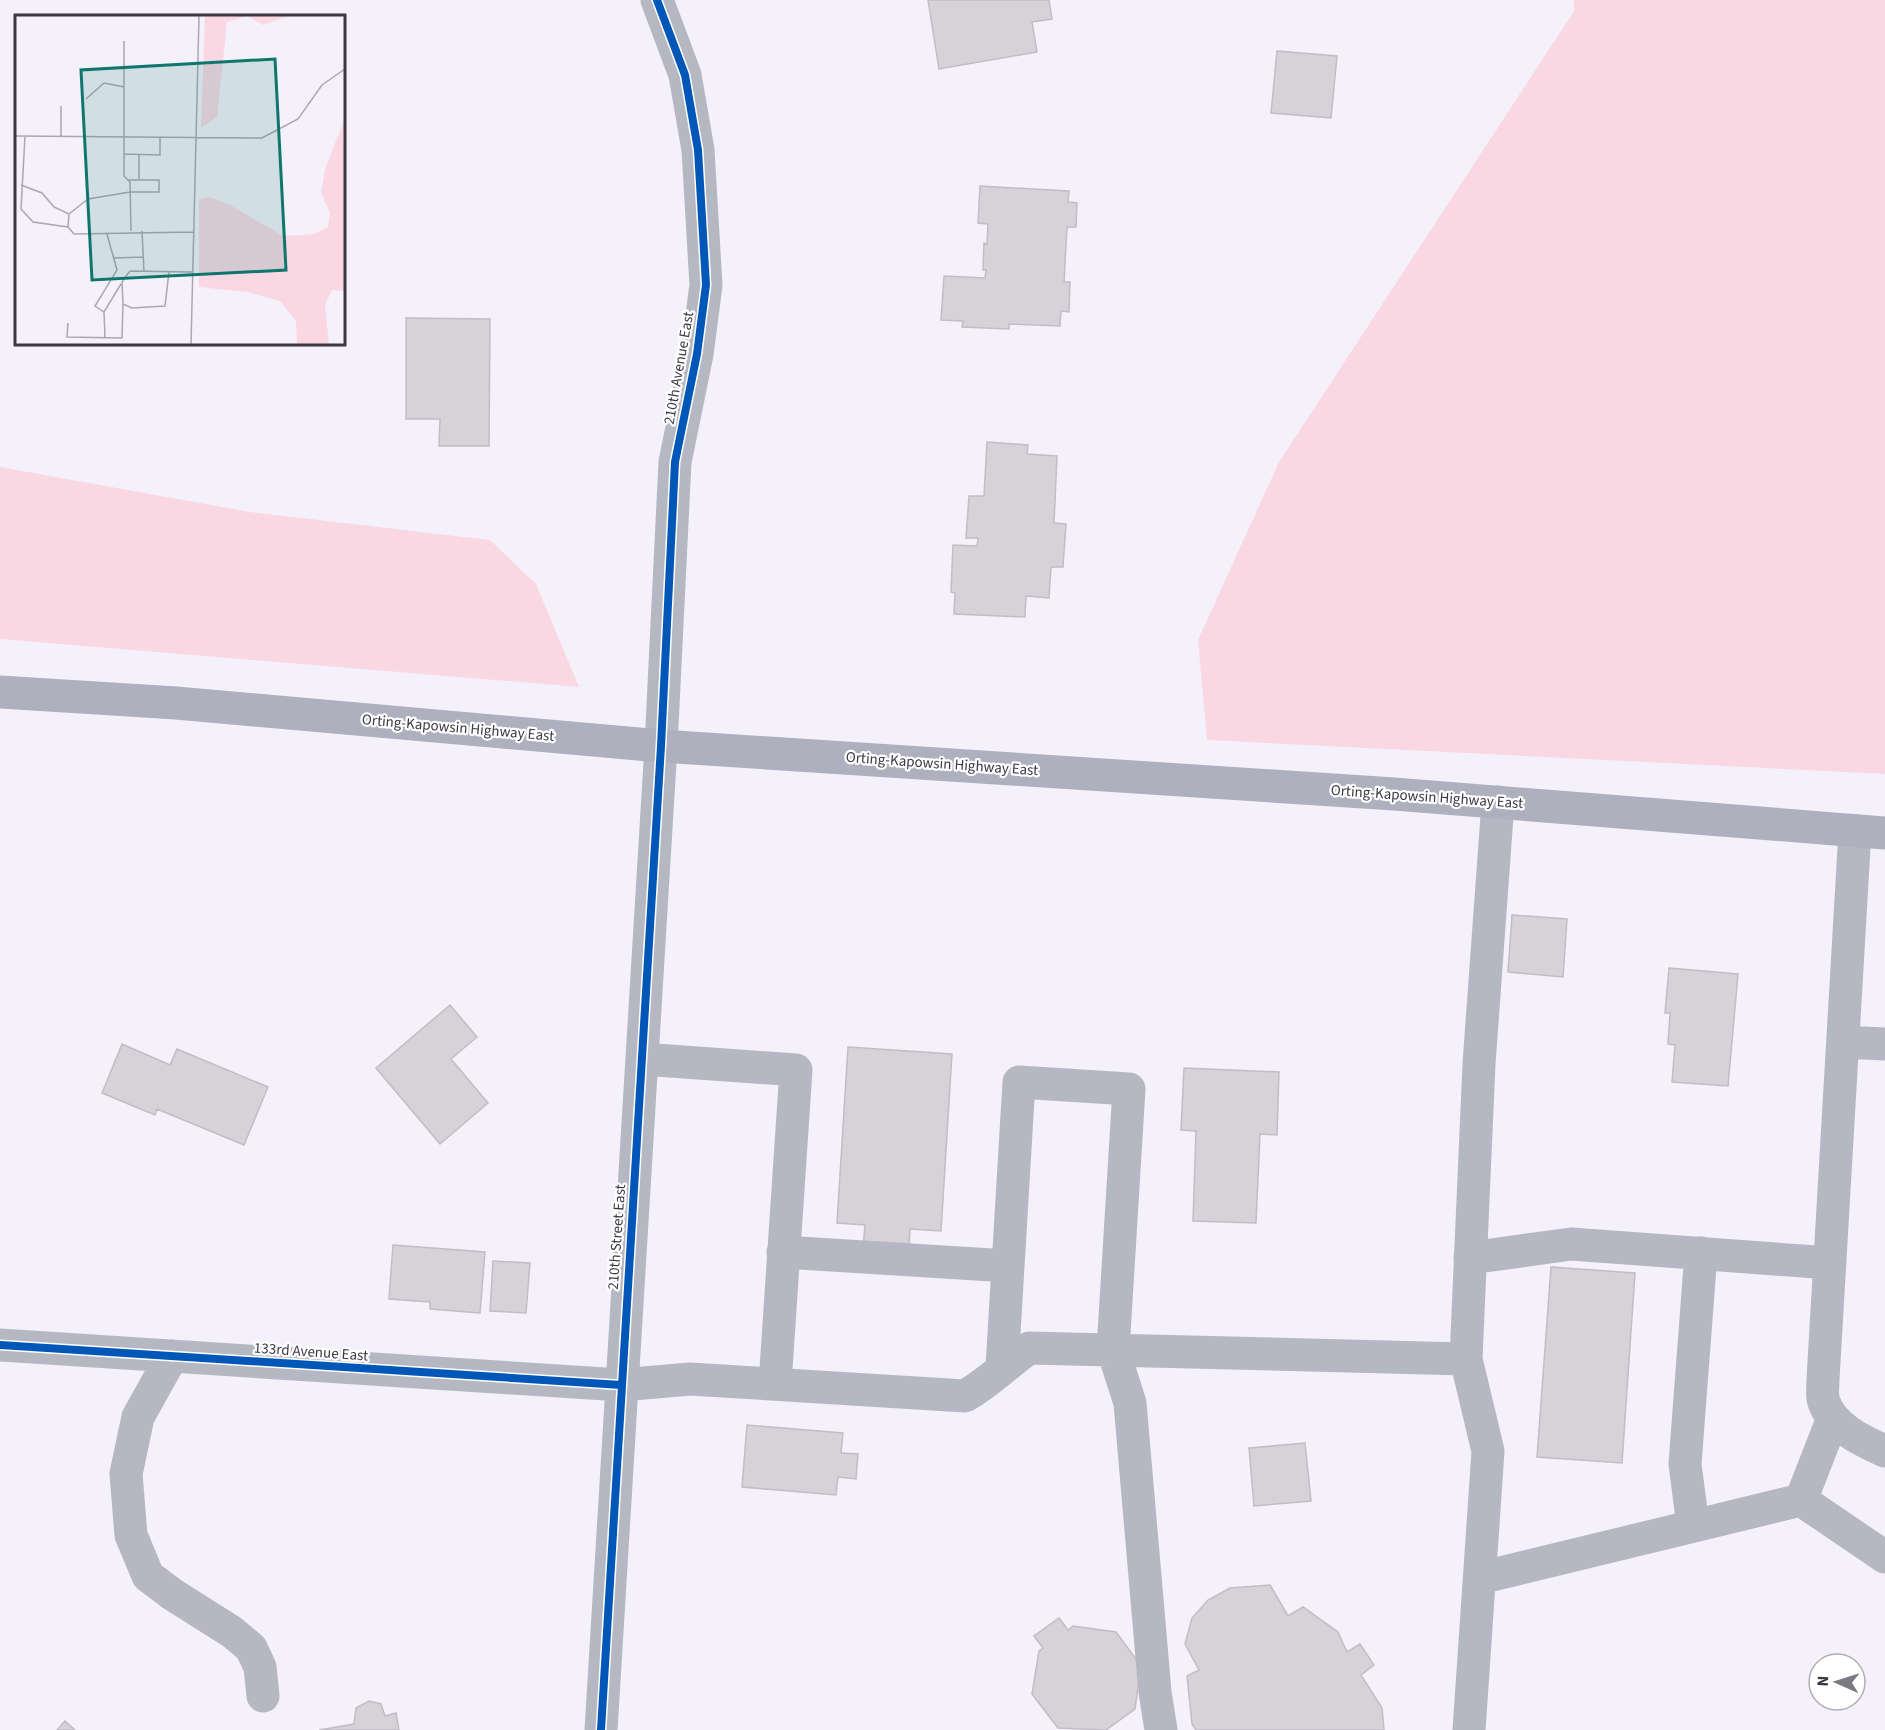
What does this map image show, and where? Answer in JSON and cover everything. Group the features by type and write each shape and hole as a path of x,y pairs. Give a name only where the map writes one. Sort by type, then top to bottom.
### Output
{"main road":[{"name":"Orting-Kapowsin Highway East","path":"0,692 176,703 661,746 1498,802 1870,832"}],"street":[{"name":"210th Avenue East","path":"657,0 685,75 698,150 706,285 697,354 675,462 661,746"},
{"name":"210th Street East","path":"601,1730 661,746"},
{"path":"1469,1730 1488,1451 1466,1359 1479,1064 1498,802"},
{"path":"1870,832 1843,1042 1822,1379 1823,1400 1833,1418 1860,1441 1885,1451"},
{"path":"1843,1042 1885,1044"},
{"path":"642,1059 796,1070 775,1384"},
{"path":"1002,1367 1019,1082 1129,1089 1113,1350 1130,1403 1155,1692 1161,1730"},
{"path":"1470,1257 1571,1244 1830,1263"},
{"path":"783,1252 1008,1266"},
{"path":"1693,1526 1685,1464 1701,1253"},
{"name":"133rd Avenue East","path":"0,1345 621,1385 690,1379 965,1396 979,1388 1002,1367 1029,1348 1466,1359"},
{"path":"172,1356 138,1417 126,1474 131,1535 148,1576 232,1632 251,1648 260,1667 263,1696"},
{"path":"1801,1500 1833,1418"},
{"path":"1480,1578 1801,1500 1885,1557"}],"shaded area":[{"path":"1574,0 1885,0 1885,774 1207,740 1198,640 1279,462 1574,11"},
{"path":"0,467 250,512 490,540 536,584 579,687 0,639"}],"building":[{"path":"928,0 1049,0 1052,19 1032,22 1037,52 939,69"},
{"path":"1277,51 1337,56 1331,118 1271,113"},
{"path":"980,186 1069,191 1068,202 1077,203 1076,227 1067,227 1064,282 1070,282 1069,312 1061,311 1060,326 1009,324 1009,329 962,327 963,321 941,320 944,276 985,278 984,243 987,244 988,224 978,223"},
{"path":"406,318 490,319 489,446 439,446 440,419 406,419"},
{"path":"987,442 1028,445 1027,454 1057,456 1054,523 1066,524 1063,567 1051,567 1049,598 1026,596 1025,617 954,614 955,593 951,592 953,545 977,546 978,538 966,538 969,496 984,496"},
{"path":"1512,915 1567,919 1563,977 1508,972"},
{"path":"1669,968 1738,974 1728,1086 1672,1082 1675,1045 1668,1044 1670,1013 1665,1013"},
{"path":"450,1005 477,1037 451,1059 488,1103 440,1144 376,1068"},
{"path":"122,1044 170,1065 177,1049 268,1087 244,1145 157,1109 155,1115 102,1093"},
{"path":"848,1047 952,1054 941,1231 910,1229 909,1250 863,1248 865,1225 837,1223"},
{"path":"1184,1068 1279,1072 1277,1135 1260,1134 1256,1223 1193,1221 1196,1131 1181,1130"},
{"path":"393,1245 485,1252 480,1313 430,1309 430,1302 389,1299"},
{"path":"493,1261 530,1263 526,1313 490,1311"},
{"path":"1551,1267 1635,1273 1622,1463 1537,1457"},
{"path":"747,1425 843,1433 841,1453 858,1454 856,1479 838,1477 836,1495 742,1487"},
{"path":"1305,1443 1311,1501 1254,1506 1249,1448"},
{"path":"1270,1585 1288,1616 1303,1607 1338,1632 1347,1652 1360,1644 1374,1665 1361,1675 1382,1708 1384,1730 1196,1730 1192,1724 1187,1676 1199,1670 1185,1644 1192,1618 1208,1600 1230,1588"},
{"path":"1059,1618 1068,1630 1073,1626 1116,1632 1141,1666 1135,1709 1106,1730 1058,1728 1032,1694 1039,1651 1043,1648 1034,1636"},
{"path":"369,1701 381,1704 385,1716 396,1713 399,1730 319,1730 354,1724 356,1708"},
{"path":"65,1721 75,1730 57,1730"}],"cycle path":[{"path":"601,1730 661,746 675,462 697,354 706,285 698,150 685,75 657,0"},
{"path":"0,1345 621,1385"}]}
